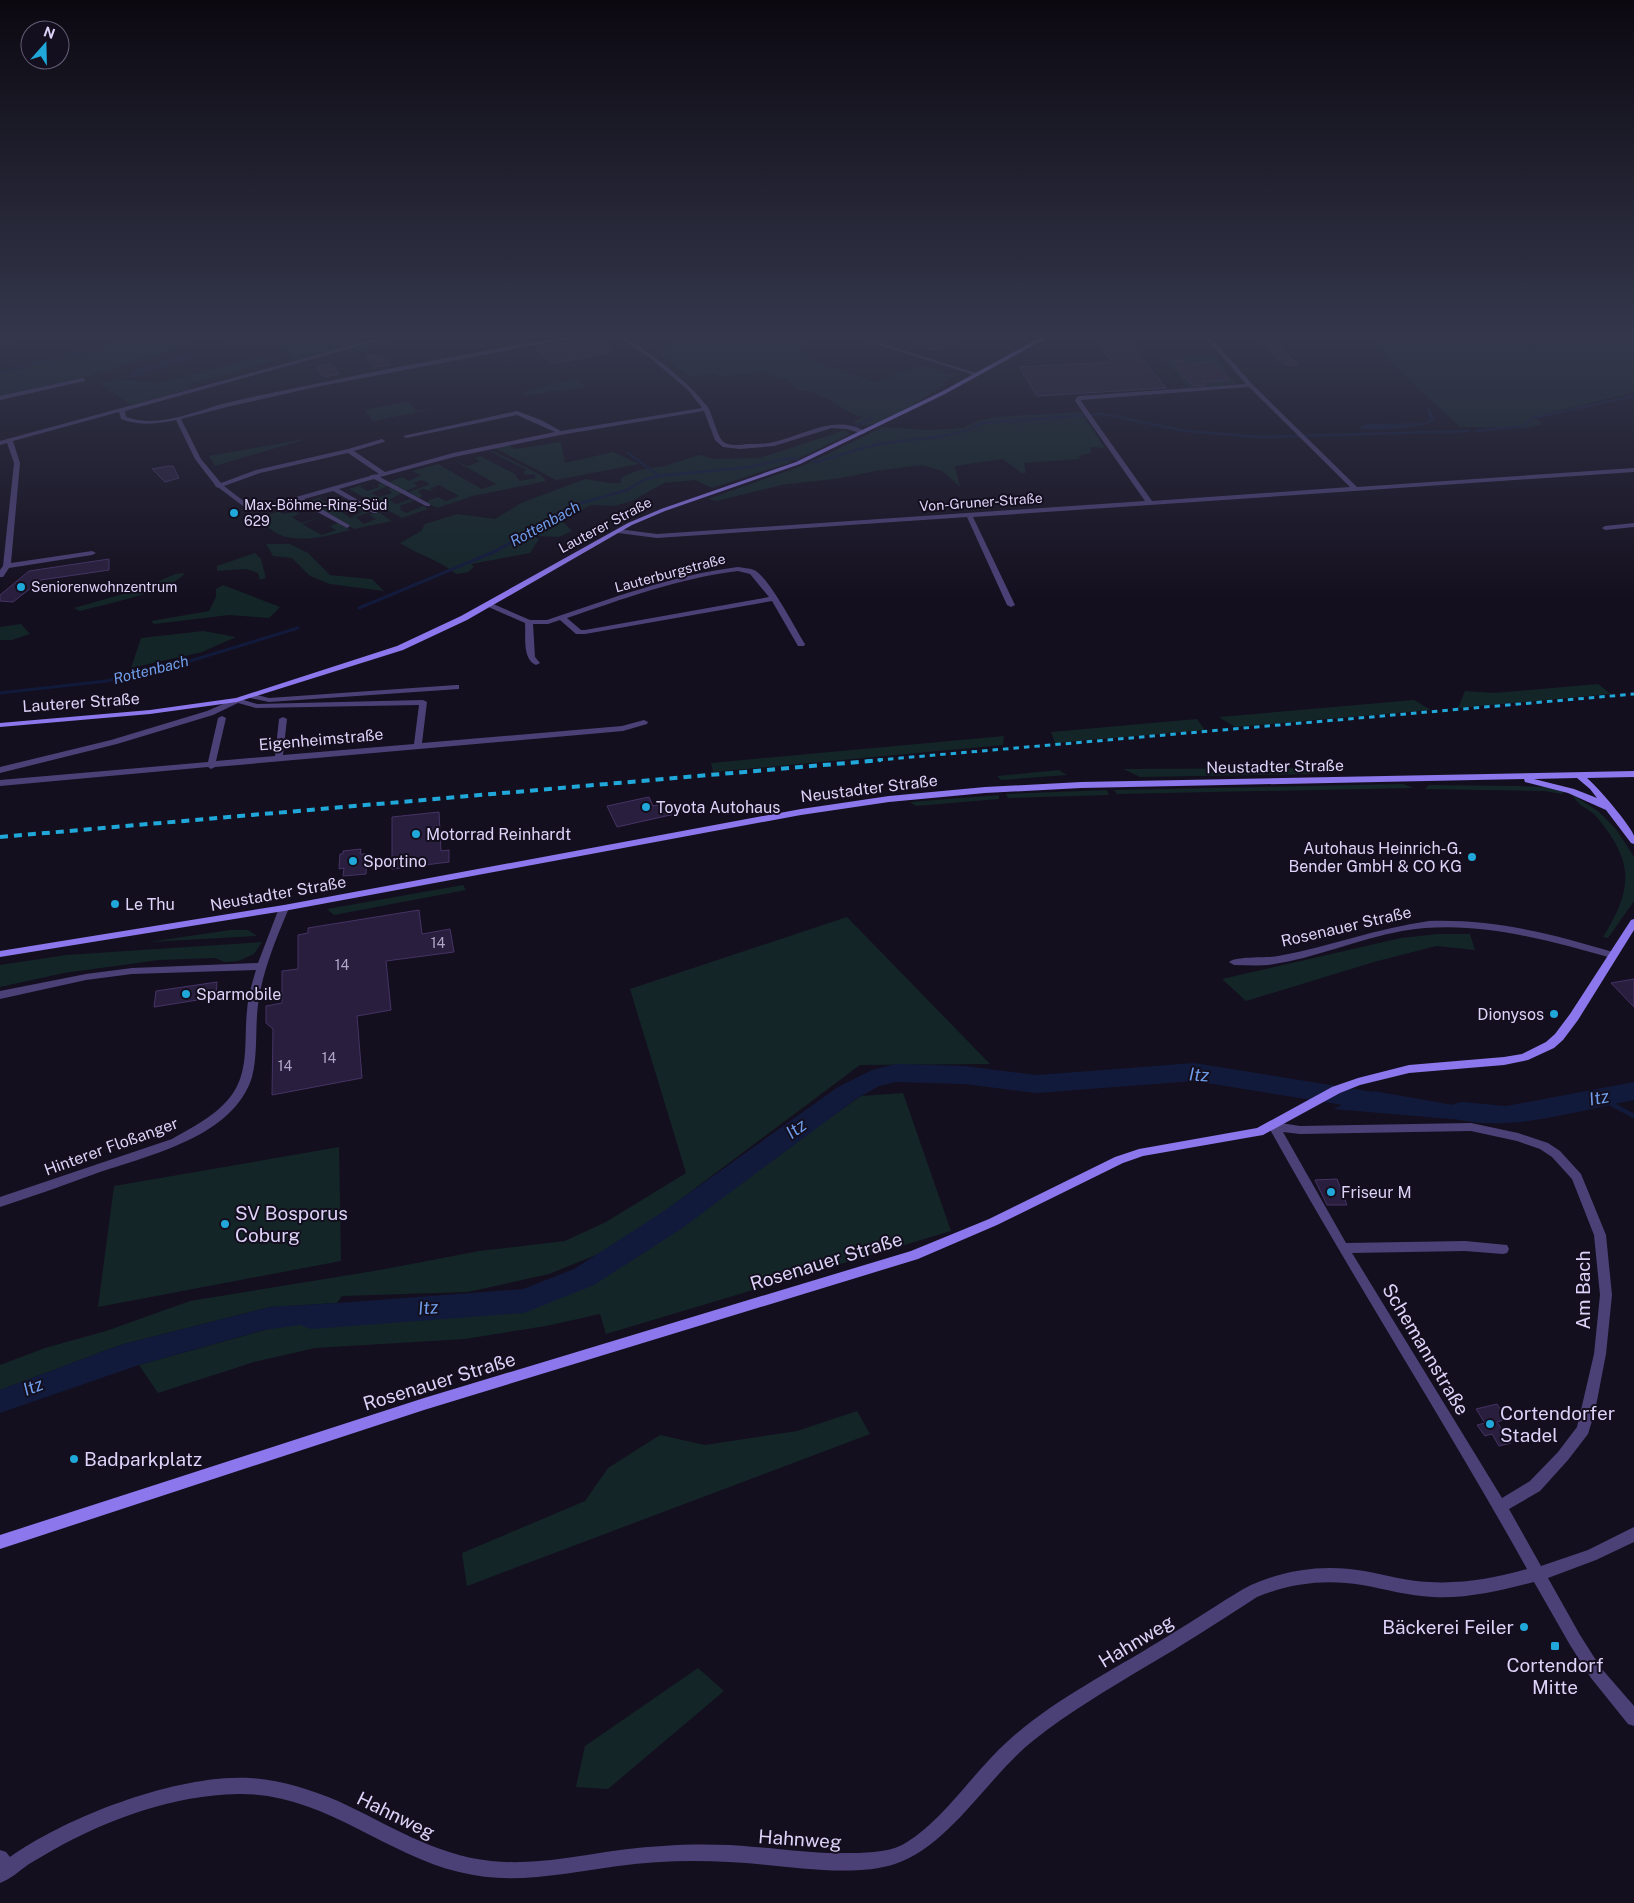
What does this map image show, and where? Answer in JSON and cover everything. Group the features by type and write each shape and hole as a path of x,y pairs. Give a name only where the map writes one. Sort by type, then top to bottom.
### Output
{"street":[{"path":"0,443 74,424"},
{"path":"181,424 196,458 218,486 253,511 452,455 616,424"},
{"path":"406,436 461,424"},
{"path":"543,424 552,427 560,433"},
{"path":"712,424 718,440 723,445 731,447 774,444 832,426 848,427 863,432"},
{"name":"Lauterer Straße","path":"0,725 150,712 237,700 400,648 450,626 618,531 663,510 798,463 879,424"},
{"path":"1094,424 1150,503"},
{"path":"1289,424 1356,489"},
{"path":"0,575 7,566 17,463 10,441"},
{"path":"218,486 258,471 382,441"},
{"path":"349,450 383,473"},
{"path":"1625,470 1634,478"},
{"name":"Von-Gruner-Straße","path":"618,531 654,536 1634,470"},
{"path":"373,476 428,505"},
{"path":"333,488 375,512"},
{"path":"299,498 347,526"},
{"path":"969,515 1011,605"},
{"path":"1605,528 1634,525"},
{"path":"7,566 92,553"},
{"name":"Lauterburgstraße","path":"488,605 529,622 548,622 669,584 739,568 754,573 801,644"},
{"path":"562,618 579,632 585,632 773,599"},
{"path":"529,622 531,657 536,663"},
{"name":"Lauterer Straße","path":"253,696 269,700 456,688"},
{"path":"0,770 131,736 210,713 237,700 256,706 423,702 418,745"},
{"path":"211,766 222,718"},
{"path":"279,757 283,719"},
{"name":"Eigenheimstraße","path":"0,783 211,766 279,757 623,728 644,722"},
{"name":"Neustadter Straße","path":"0,954 284,908 801,812 889,799 985,790 1081,785 1634,774"},
{"path":"1579,775 1611,809 1634,841"},
{"path":"1506,776 1564,788 1594,799 1611,809"},
{"name":"Hinterer Floßanger","path":"0,1202 176,1142 203,1128 237,1098 250,1064 253,1004 261,966 284,908"},
{"name":"Rosenauer Straße","path":"0,1542 424,1404 914,1254 993,1222 1119,1160 1143,1152 1242,1136 1274,1126 1317,1099 1358,1082 1408,1069 1504,1061 1524,1057 1550,1045 1574,1017 1634,922"},
{"name":"Rosenauer Straße","path":"1234,962 1276,960 1404,928 1468,924 1542,934 1612,956"},
{"path":"0,995 86,977 132,971 261,966"},
{"name":"Schemannstraße","path":"1274,1126 1343,1248 1500,1507 1596,1673 1634,1718"},
{"name":"Am Bach","path":"1274,1126 1300,1130 1471,1127 1518,1136 1544,1146 1556,1154 1577,1177 1600,1235 1606,1295 1600,1354 1588,1411 1583,1430 1563,1456 1535,1486 1500,1507"},
{"path":"1343,1248 1465,1246 1503,1249"},
{"name":"Hahnweg","path":"3,1867 102,1818 166,1798 235,1786 272,1788 308,1798 342,1811 406,1845 455,1863 480,1869 508,1871 544,1869 646,1855 700,1853 856,1863 891,1857 905,1854 922,1842 979,1780 1029,1733 1087,1694 1252,1592 1276,1581 1305,1576 1335,1574 1401,1587 1442,1590 1482,1585 1537,1573 1608,1550 1634,1534"}],"shaded area":[{"path":"858,424 874,424 873,424 863,426"},
{"path":"972,424 1089,424 1105,448 1091,447 1091,453 1078,456 1081,459 1024,463 1026,473 1021,473 1003,459 955,466 960,487 942,471 922,465 842,478 782,485 716,501 708,499 807,464 883,427 929,430 963,428"},
{"path":"1457,424 1543,424 1525,428 1460,427"},
{"path":"845,430 850,434 789,463 712,488 695,480 664,483 632,501 614,506 591,505 562,521 572,531 559,537 534,536 539,539 530,553 471,564 474,567 468,572 456,574 443,565 400,543 421,531 425,524 457,514 495,519 521,503 585,479 620,483 622,477 639,470 665,466 699,455 714,459 760,458"},
{"path":"306,439 215,466 209,456"},
{"path":"561,442 565,463 613,452 639,464 556,480 495,448 509,445 515,449"},
{"path":"493,451 541,475 546,481 473,496 437,508 427,503 429,500 438,497 446,501 459,496 439,485 430,489 436,492 422,489 418,491 423,496 419,498 409,492 430,484 422,480 413,483 418,486 406,491 389,482 402,477 409,481 421,475 412,471 438,464 482,489 496,484 454,460 468,466 480,461 475,458 480,456 515,474 519,481 536,478 534,474 525,475 523,472 527,470 491,452"},
{"path":"371,482 360,487 368,491 379,487 378,484 382,483 388,486 371,493 380,497 392,493 388,489 391,488 402,493 389,500 396,504 411,499 414,501 399,506 406,513 423,506 428,509 402,518 349,489"},
{"path":"322,497 320,499 326,503 334,504 330,506 337,510 343,508 347,510 342,512 350,518 362,512 357,508 362,507 370,512 356,517 364,524 376,519 369,515 378,512 392,521 354,529 308,501"},
{"path":"283,510 280,512 283,514 296,512 299,514 292,517 301,523 324,516 302,524 322,535 336,530 330,526 338,523 350,530 315,538 288,537 274,532 258,518"},
{"path":"266,544 290,544 308,553 330,575 372,579 384,591 330,584 310,576 292,558 273,556"},
{"path":"255,553 261,559 266,578 260,580 258,573 246,569 217,571 217,566"},
{"path":"185,573 178,580 152,591 80,611 74,608 144,588 175,574"},
{"path":"223,585 280,607 269,618 229,615 154,624 151,621 209,611 216,597 216,589"},
{"path":"21,624 30,634 12,640 0,640 0,627"},
{"path":"203,631 236,637 202,652 131,668 141,638"},
{"path":"1598,684 1611,694 1458,708 1465,691 1494,693"},
{"path":"1414,700 1431,710 1235,727 1219,717"},
{"path":"1197,719 1205,730 1055,743 1051,732"},
{"path":"1004,736 1003,745 713,772 711,763"},
{"path":"1311,768 1316,774 1140,777 1123,769"},
{"path":"1059,770 1067,775 1001,780 997,776"},
{"path":"1403,784 1414,788 1117,794 1114,790"},
{"path":"1429,785 1550,787 1565,791 1562,794 1544,791 1425,789"},
{"path":"1107,790 1109,795 1008,798 1006,794"},
{"path":"999,795 999,799 916,806 910,802"},
{"path":"1573,795 1598,811 1616,829 1634,857 1634,901 1608,938 1603,937 1620,903 1624,889 1625,874 1623,861 1608,831 1595,815 1580,804"},
{"path":"463,885 466,890 334,915 327,909"},
{"path":"847,917 990,1064 860,1065 618,1246 549,1274 468,1292 342,1296 337,1303 270,1307 120,1345 0,1390 0,1365 45,1348 106,1331 190,1301 380,1270 479,1251 565,1241 606,1222 686,1173 630,989"},
{"path":"230,930 248,930 257,936 149,942"},
{"path":"1438,934 1470,934 1475,950 1436,946 1374,962 1246,1001 1222,979 1401,938"},
{"path":"262,942 254,954 238,961 225,962 215,958 159,960 64,973 0,987 0,965 66,955"},
{"path":"903,1093 951,1231 606,1334 600,1314 546,1326 465,1339 315,1348 254,1362 158,1393 139,1365 279,1326 344,1319 462,1317 544,1304 590,1286 861,1096"},
{"name":"SV Bosporus Coburg","path":"339,1147 341,1261 98,1307 114,1186"},
{"path":"857,1411 870,1434 467,1586 462,1553 585,1501 608,1468 660,1435 705,1445 797,1431"},
{"path":"698,1668 724,1691 608,1789 576,1787 585,1746"}],"water":[{"path":"1368,424 1427,424 1373,430 1357,428"},
{"path":"1374,1091 1487,1111 1496,1109 1486,1122 1333,1109"},
{"path":"337,1303 344,1319 264,1330 139,1365 0,1413 0,1390 120,1345 270,1307"}],"building":[{"path":"173,466 179,478 165,482 152,469"},
{"name":"Seniorenwohnzentrum","path":"109,559 109,570 41,580 13,602 0,601 0,595 29,571"},
{"path":"649,797 653,806 669,802 675,814 617,827 607,806"},
{"name":"Motorrad Reinhardt","path":"439,812 441,851 449,850 449,862 392,869 392,817"},
{"name":"Sportino","path":"361,849 360,854 367,854 366,874 343,876 344,868 339,869 340,854 343,854 343,851"},
{"path":"419,910 422,934 450,929 454,952 386,961 391,1010 357,1016 362,1078 272,1095 273,1029 266,1023 266,1006 282,1003 282,971 298,969 298,935 308,933 308,928"},
{"path":"1634,979 1634,1007 1611,983"},
{"name":"Sparmobile","path":"217,982 216,997 154,1007 156,991"},
{"name":"Friseur M","path":"1337,1179 1347,1205 1327,1205 1315,1180"},
{"name":"Cortendorfer Stadel","path":"1497,1404 1507,1419 1497,1422 1511,1443 1499,1446 1492,1434 1485,1436 1477,1425 1485,1423 1476,1409"}],"waterway":[{"name":"Rottenbach","path":"854,427 860,424"},
{"name":"Rottenbach","path":"812,461 817,462 880,444 945,436 970,429 980,424"},
{"name":"Rottenbach","path":"1151,424 1186,431 1261,437 1469,431"},
{"name":"Rottenbach","path":"1476,431 1524,426 1526,424"},
{"path":"628,453 659,476"},
{"name":"Rottenbach","path":"659,476 750,467 786,459 798,459"},
{"name":"Rottenbach","path":"543,524 578,504 627,490 644,480 659,476"},
{"name":"Rottenbach","path":"359,608 496,551 545,523"},
{"name":"Rottenbach","path":"0,693 106,681 157,671 298,628"},
{"name":"Itz","path":"312,1317 524,1301 584,1277 671,1221 847,1093 872,1079 896,1073 964,1075 1037,1084 1194,1072 1386,1103"},
{"name":"Itz","path":"1462,1111 1506,1115 1634,1091"},
{"path":"1602,1099 1634,1116"}],"railway":[{"path":"867,761 1634,694"},
{"path":"0,837 881,760"}],"place":[{"name":"Max-Böhme-Ring-Süd 629","path":"234,513"},
{"name":"Seniorenwohnzentrum","path":"21,587"},
{"name":"Toyota Autohaus","path":"646,807"},
{"name":"Motorrad Reinhardt","path":"416,834"},
{"name":"Autohaus Heinrich-G. Bender GmbH & CO KG","path":"1472,857"},
{"name":"Sportino","path":"353,861"},
{"name":"Le Thu","path":"115,904"},
{"name":"Sparmobile","path":"186,994"},
{"name":"Dionysos","path":"1554,1014"},
{"name":"Friseur M","path":"1331,1192"},
{"name":"SV Bosporus Coburg","path":"225,1224"},
{"name":"Cortendorfer Stadel","path":"1490,1424"},
{"name":"Badparkplatz","path":"74,1459"},
{"name":"Bäckerei Feiler","path":"1524,1627"},
{"name":"Cortendorf Mitte","path":"1555,1646"}]}
